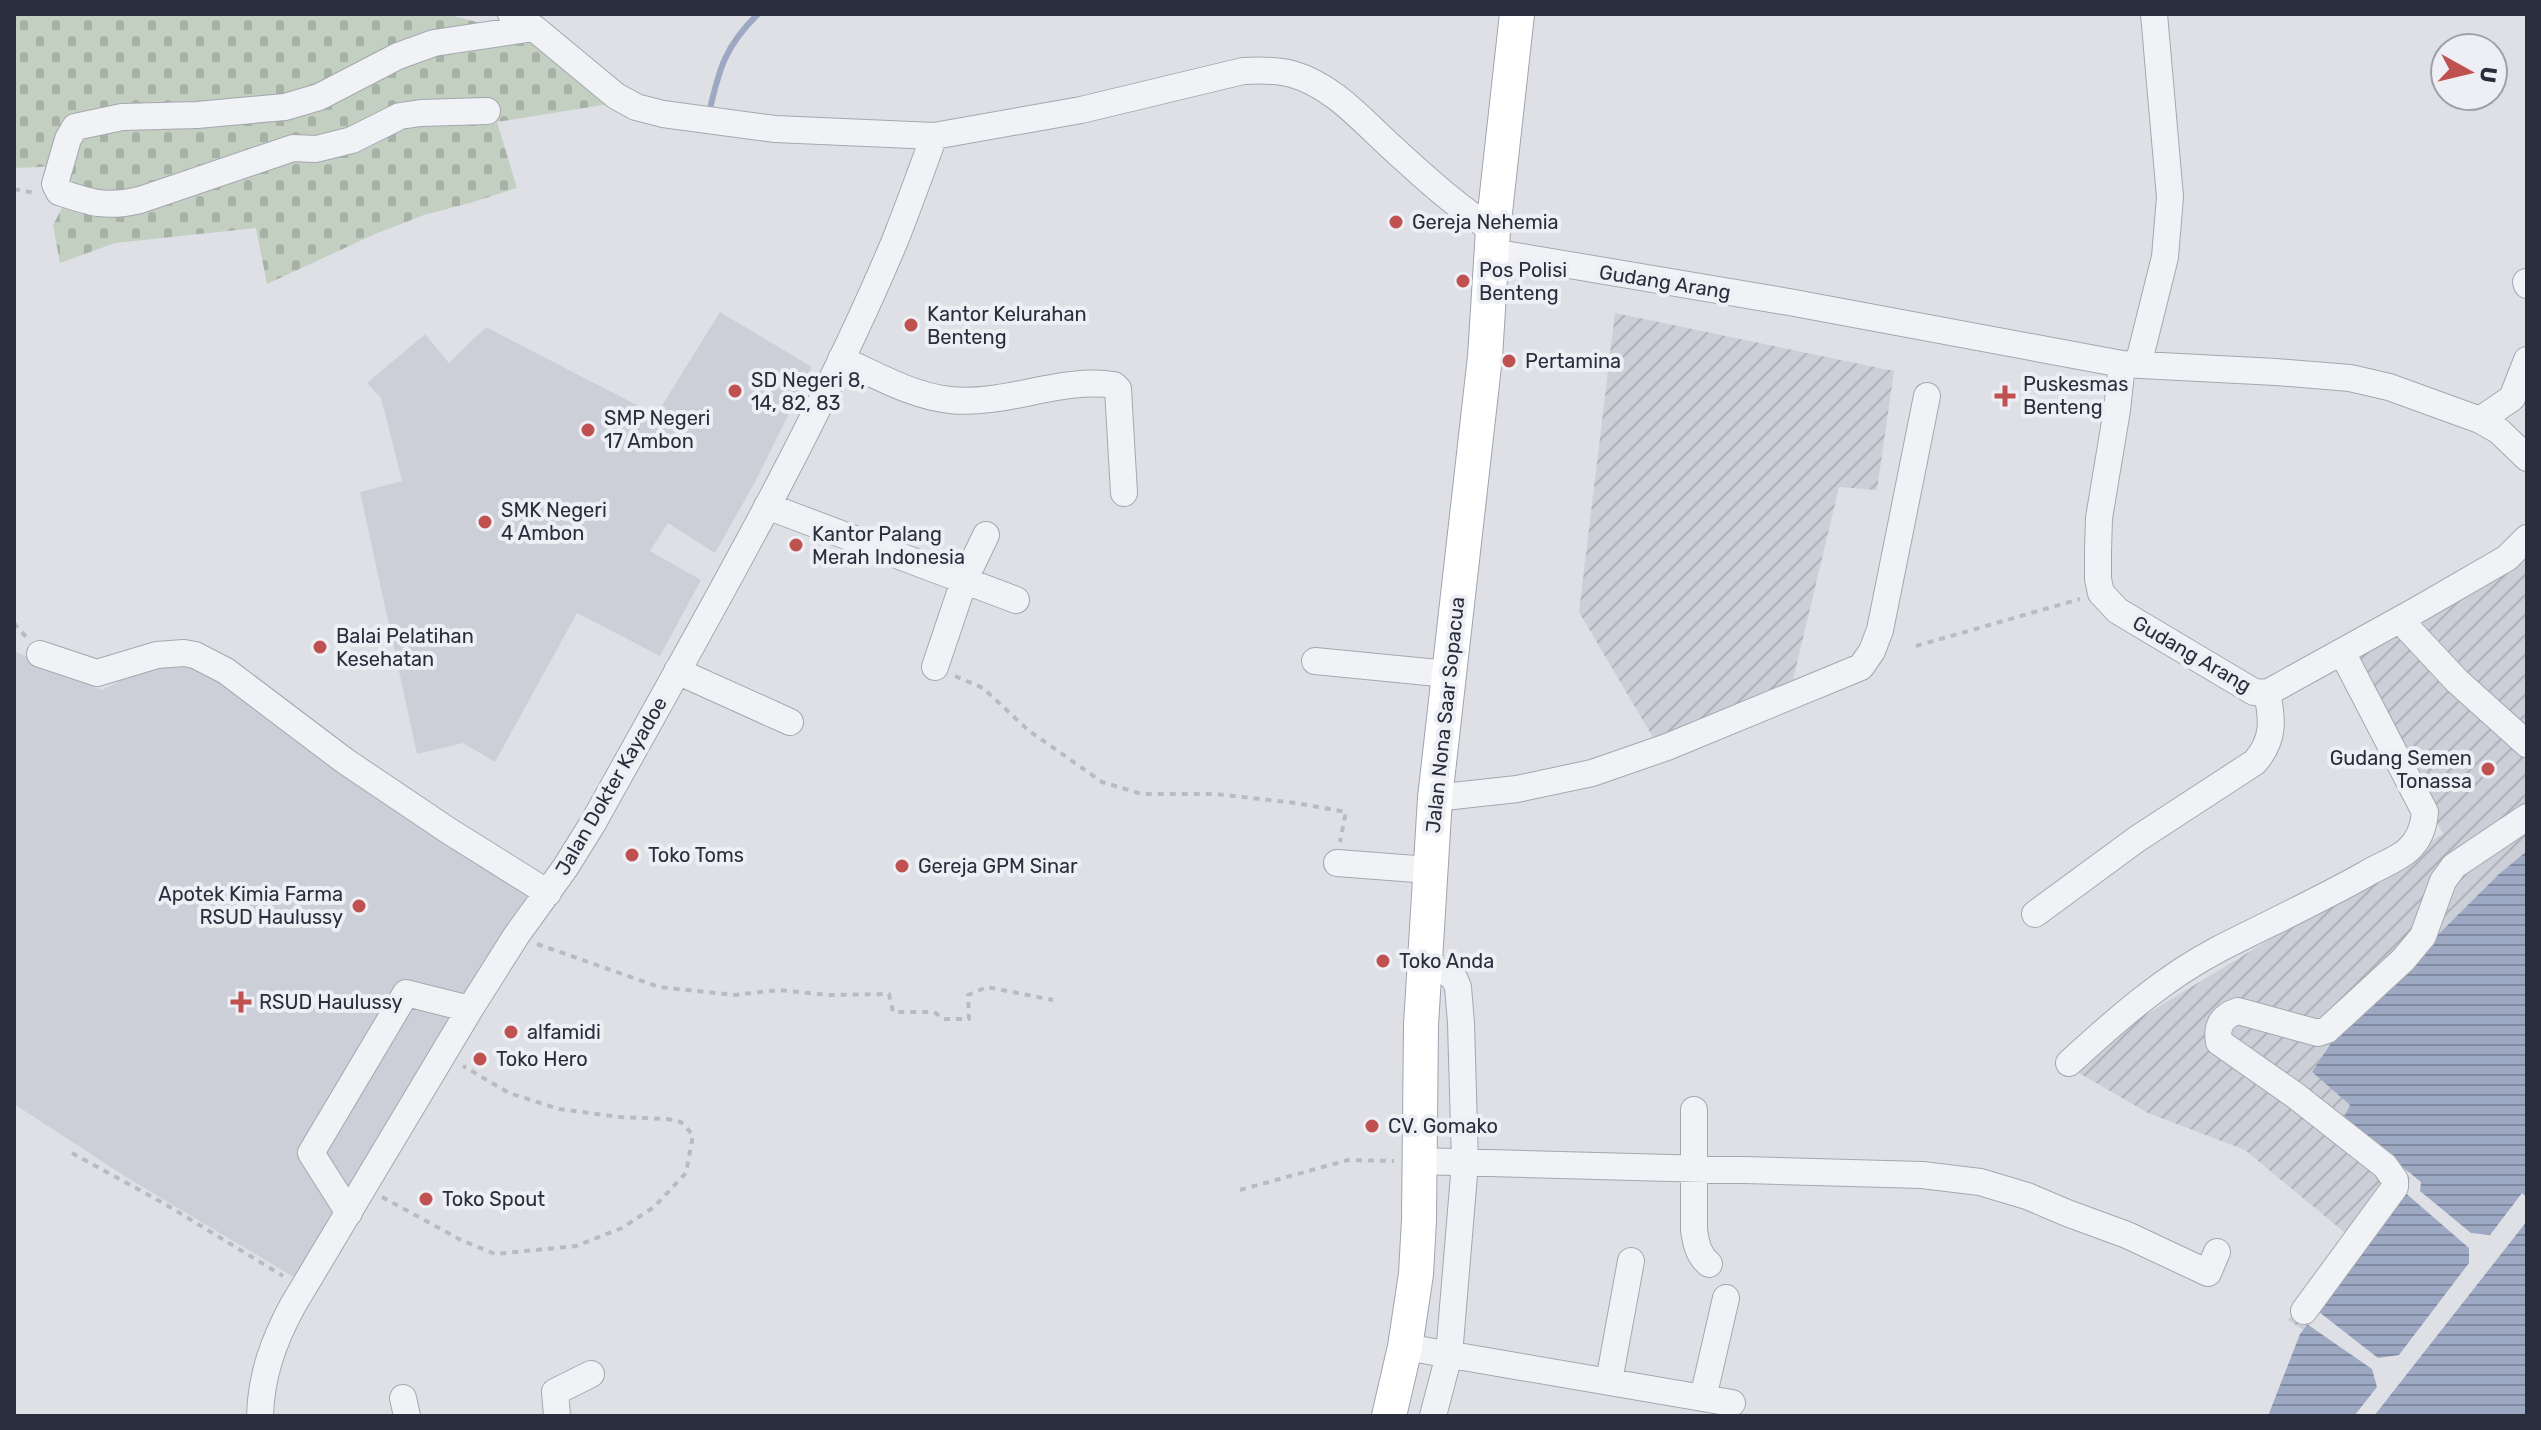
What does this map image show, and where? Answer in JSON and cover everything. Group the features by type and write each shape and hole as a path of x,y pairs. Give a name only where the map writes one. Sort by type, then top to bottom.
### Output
{"main road":[{"name":"Jalan Nona Saar Sopacua","path":"1389,1416 1405,1347 1417,1262 1421,1025 1429,870 1485,357 1492,241 1517,14"}],"street":[{"path":"511,14 534,28 616,96 636,107 652,112 775,129 934,136 1081,110 1243,71 1293,75 1320,86 1351,108 1492,241"},
{"path":"2101,593 2098,579 2099,518 2117,410 2165,257 2169,221 2170,197 2154,14"},
{"path":"487,111 400,116 352,140 316,149 293,148 118,205 89,202 59,192 55,184 68,139 75,127 122,117 197,115 285,107 319,97 398,56 434,43 534,28"},
{"name":"Jalan Dokter Kayadoe","path":"260,1416 260,1396 266,1367 282,1325 302,1288 470,1009 593,823 767,506 841,359 894,242 934,136"},
{"name":"Gudang Arang","path":"1492,241 1789,302 2130,365 2350,378 2403,391 2480,420 2499,431 2527,458"},
{"path":"841,359 922,394 953,401 995,398 1082,383 1114,385 1118,389 1124,493"},
{"path":"2480,420 2512,398 2527,360"},
{"path":"1435,798 1517,789 1592,773 1667,747 1861,667 1872,651 1880,630 1927,396"},
{"path":"767,506 1016,600"},
{"path":"935,667 964,581 986,535"},
{"name":"Gudang Arang","path":"2101,593 2118,611 2242,686 2254,692 2267,693 2507,558 2527,538"},
{"path":"2400,620 2457,681 2527,744"},
{"path":"2069,1063 2125,1014 2187,968 2408,850 2419,835 2425,812 2342,652"},
{"path":"40,654 97,673 157,655 195,655 226,671 345,761 548,893"},
{"path":"1315,661 1448,674"},
{"path":"677,671 790,722"},
{"path":"2035,914 2137,839 2255,762 2266,750 2271,735 2273,718 2267,693"},
{"path":"2304,1311 2395,1187 2395,1180 2385,1166 2296,1096 2219,1042 2217,1031 2221,1022 2228,1014 2238,1011 2318,1033 2327,1030 2423,936 2443,881 2454,866 2527,817"},
{"path":"1337,863 1429,870"},
{"path":"1425,969 1446,972 1454,978 1458,987 1465,1163 1449,1355 1433,1416"},
{"path":"349,1213 311,1153 406,993 470,1009"},
{"path":"1694,1110 1694,1230 1697,1247 1709,1264"},
{"path":"1418,1161 1922,1175 1980,1182 2027,1196 2097,1223 2208,1273 2217,1252"},
{"path":"1609,1381 1631,1261"},
{"path":"1703,1398 1726,1298"},
{"path":"1405,1347 1732,1403"},
{"path":"557,1416 555,1392 591,1374"}],"path":[{"path":"1916,646 2101,593"},
{"path":"935,667 983,688 1028,730 1102,782 1142,794 1216,794 1346,812 1337,863"},
{"path":"516,936 659,987 735,995 779,990 828,995 889,994 893,1012 934,1012 944,1019 969,1019 968,995 987,987 1053,1000"},
{"path":"365,1187 461,1240 495,1254 576,1246 622,1228 654,1207 686,1173 693,1135 681,1122 559,1109 509,1093 444,1055"},
{"path":"72,1153 165,1204 302,1288"},
{"path":"1240,1190 1348,1160 1418,1161"}],"shaded area":[{"name":"SMK Negeri 4 Ambon","path":"720,312 812,367 755,482 715,553 668,523 650,551 701,580 660,656 577,613 495,762 463,743 417,754 360,492 402,481 381,398 367,383 425,334 449,363 486,327 656,415"},
{"path":"1615,313 1894,371 1877,490 1839,487 1793,680 1658,746 1579,612"},
{"path":"2527,550 2527,851 2499,874 2335,1037 2312,1072 2350,1105 2344,1121 2416,1178 2303,1330 2288,1320 2350,1237 2245,1150 2148,1113 2072,1069 2140,1018 2443,834 2351,655"},
{"name":"RSUD Haulussy","path":"14,651 102,690 155,663 209,665 257,707 532,899 297,1279 126,1177 14,1104"}],"green space":[{"path":"14,14 445,14 530,35 615,103 497,122 517,188 424,215 267,284 256,228 115,243 60,263 53,225 71,191 68,166 14,168"}],"water":[{"path":"2527,851 2527,1416 2268,1416 2300,1334 2416,1178 2343,1120 2350,1105 2312,1072 2335,1037 2499,874"}],"pier":[{"path":"2343,1120 2421,1182 2420,1191 2471,1233 2490,1235 2522,1193 2527,1197 2527,1221 2374,1416 2354,1416 2377,1387 2372,1369 2304,1322 2314,1308 2378,1358 2399,1355 2469,1263 2469,1248 2402,1190 2411,1178 2341,1124"}],"waterway":[{"path":"709,113 725,59 738,37 758,14"}],"place":[{"name":"Gereja Nehemia","path":"1396,222"},
{"name":"Pos Polisi Benteng","path":"1463,281"},
{"name":"Kantor Kelurahan Benteng","path":"911,325"},
{"name":"Pertamina","path":"1509,361"},
{"name":"SD Negeri 8, 14, 82, 83","path":"735,391"},
{"name":"Puskesmas Benteng","path":"2005,396"},
{"name":"SMP Negeri 17 Ambon","path":"588,430"},
{"name":"SMK Negeri 4 Ambon","path":"485,522"},
{"name":"Kantor Palang Merah Indonesia","path":"796,545"},
{"name":"Balai Pelatihan Kesehatan","path":"320,647"},
{"name":"Gudang Semen Tonassa","path":"2488,769"},
{"name":"Toko Toms","path":"632,855"},
{"name":"Gereja GPM Sinar","path":"902,866"},
{"name":"Apotek Kimia Farma RSUD Haulussy","path":"359,906"},
{"name":"Toko Anda","path":"1383,961"},
{"name":"RSUD Haulussy","path":"241,1002"},
{"name":"alfamidi","path":"511,1032"},
{"name":"Toko Hero","path":"480,1059"},
{"name":"CV. Gomako","path":"1372,1126"},
{"name":"Toko Spout","path":"426,1199"}]}
